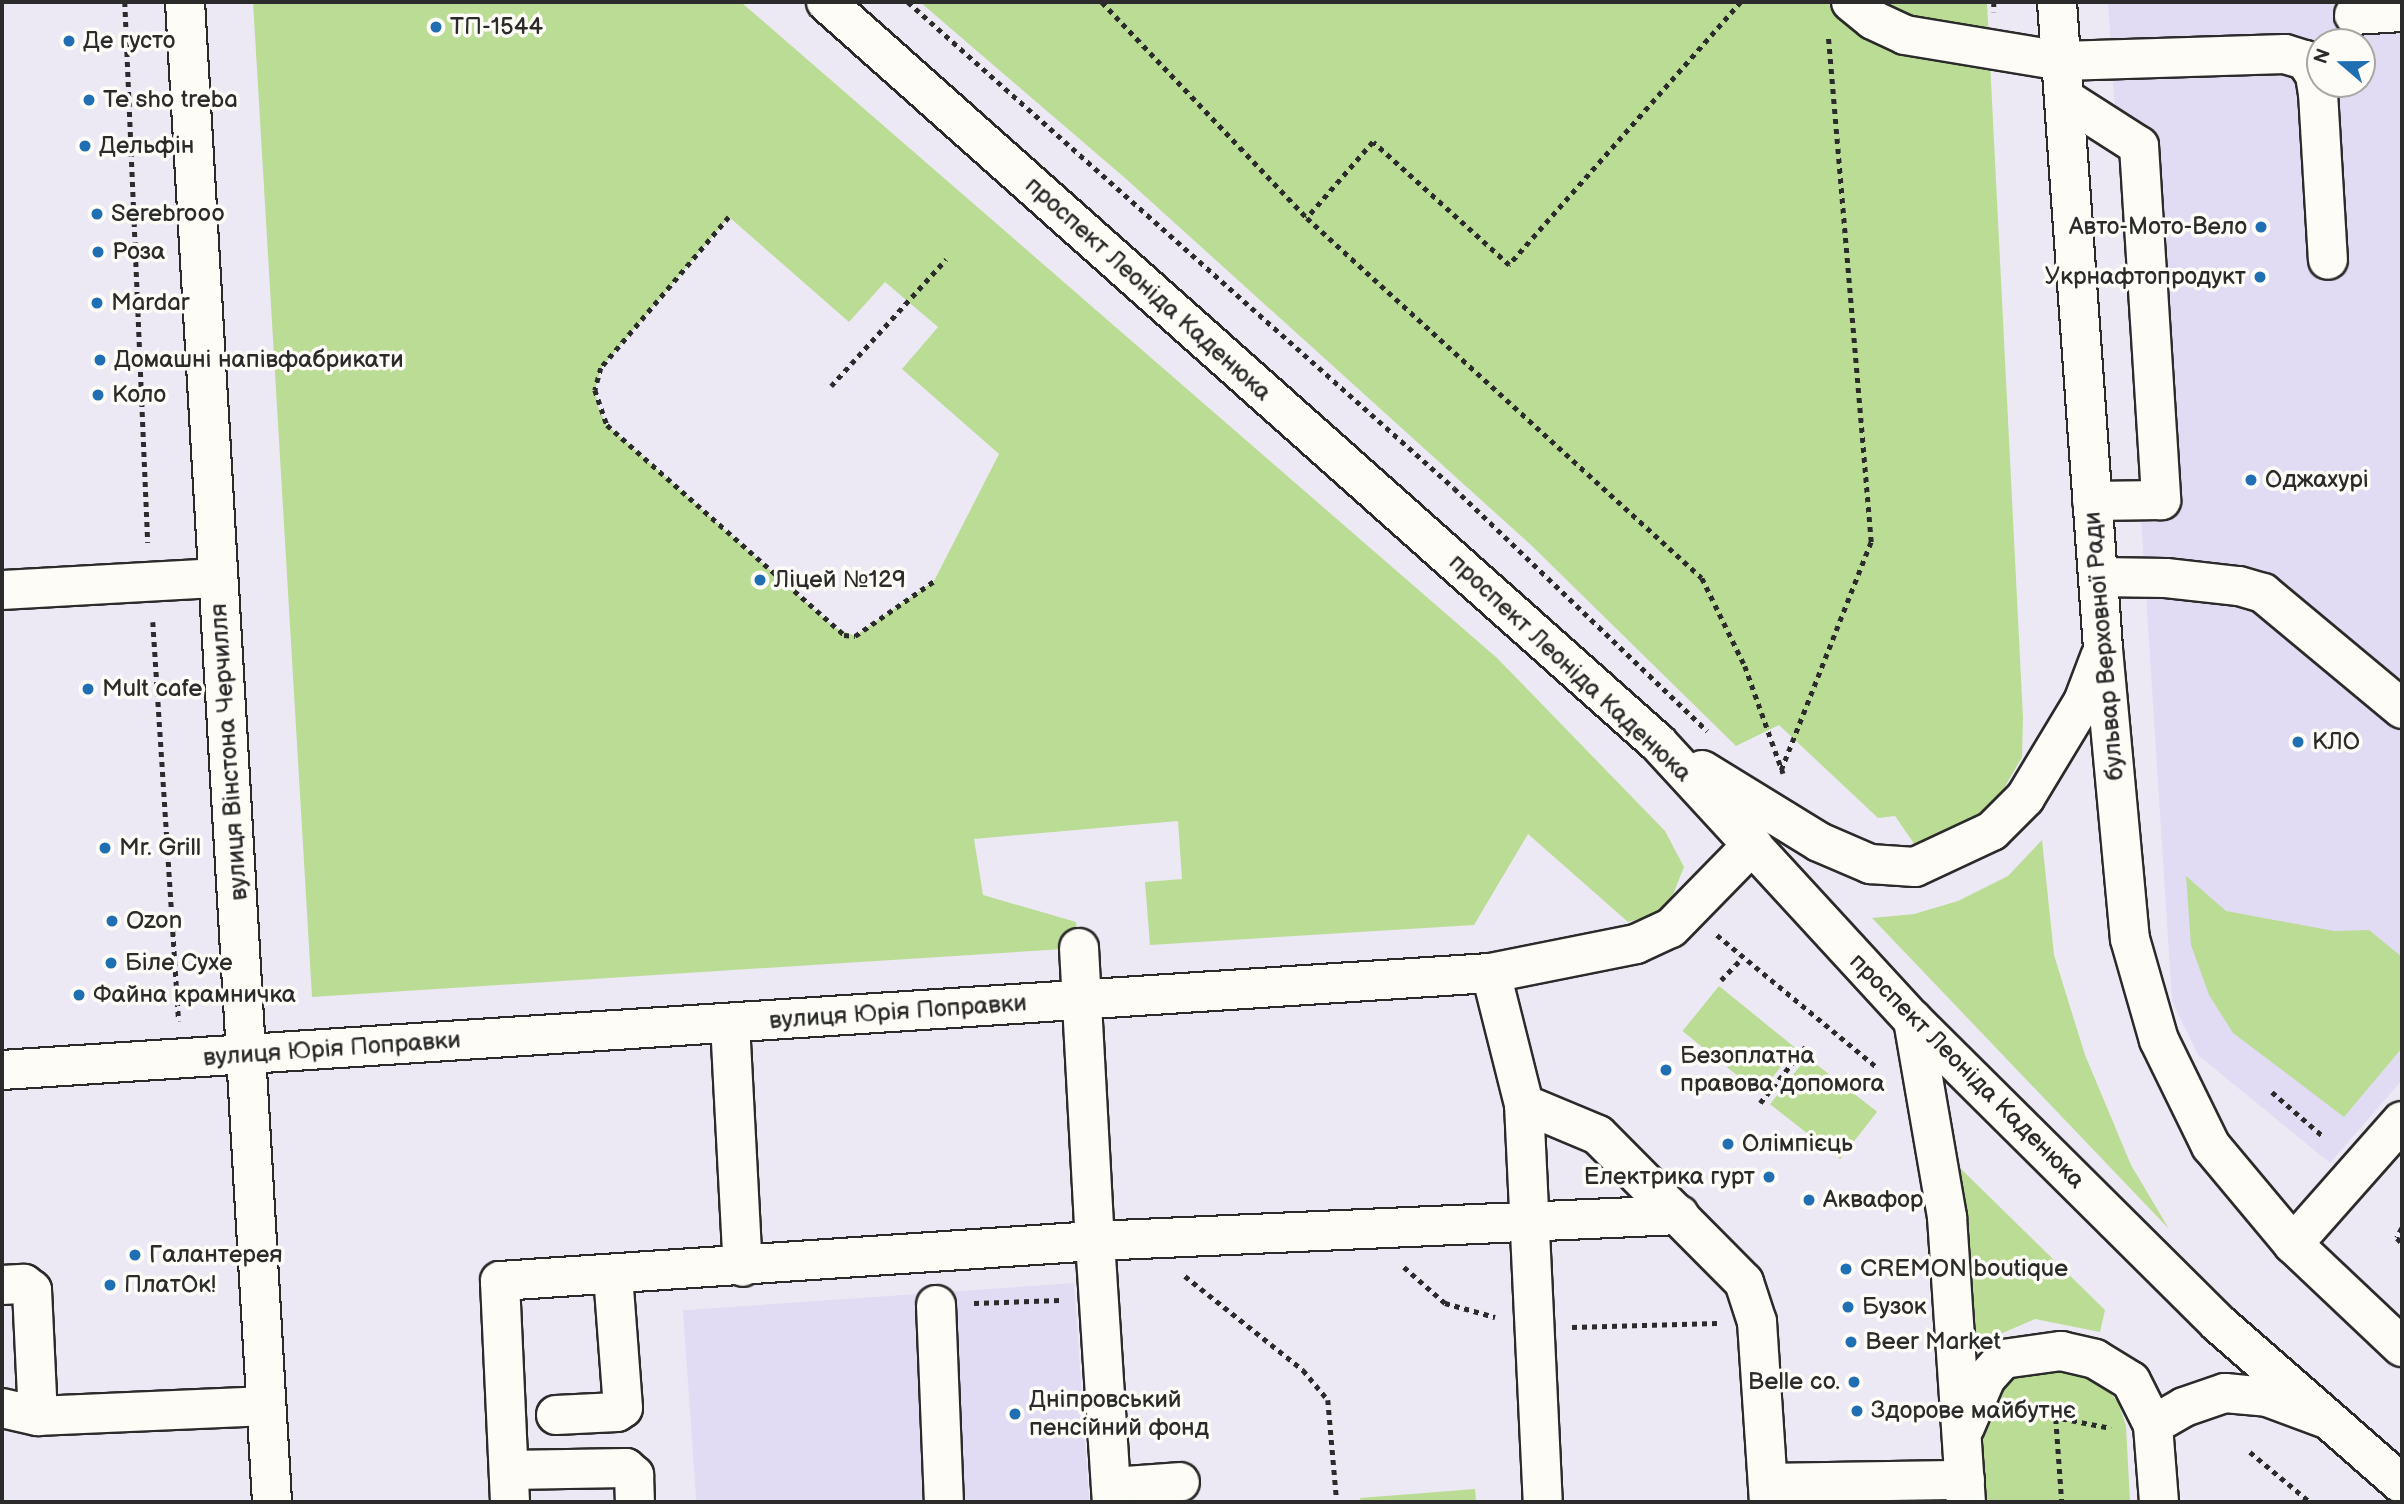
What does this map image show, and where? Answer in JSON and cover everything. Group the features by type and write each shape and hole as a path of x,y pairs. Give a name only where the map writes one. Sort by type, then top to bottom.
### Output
{"main road":[{"name":"вулиця Вінстона Черчилля","path":"185,2 272,1502"},
{"name":"проспект Леоніда Каденюка","path":"826,2 1658,743 1913,1020 2218,1323 2324,1418 2402,1483"},
{"name":"бульвар Верховної Ради","path":"2057,2 2103,649 2130,939 2160,1040 2211,1146 2293,1244"},
{"path":"2354,15 2402,12"},
{"path":"1839,16 1873,20 1905,35 2063,79 2285,54 2305,60 2315,75 2318,93 2328,260"},
{"path":"2063,79 2139,146 2161,500 2092,501"},
{"path":"2,590 218,578"},
{"path":"2098,578 2166,578 2239,586 2263,593 2402,709"},
{"path":"1658,743 1819,842 1870,864 1915,867 1992,831 2025,798 2083,702 2103,649"},
{"name":"вулиця Юрія Поправки","path":"2,1070 1491,973 1636,944 1671,928 1753,844"},
{"path":"1079,948 1111,1495 1180,1482"},
{"path":"1491,973 1524,1104 1532,1222 1543,1502"},
{"path":"1524,1104 1598,1135 1730,1265 1752,1301 1769,1493 1966,1491 1948,1217 1913,1020"},
{"path":"730,1023 743,1267"},
{"path":"2399,1130 2293,1244 2402,1347"},
{"path":"635,1502 634,1475 626,1468 510,1486 500,1281 743,1267 1095,1241 1679,1216"},
{"path":"556,1415 617,1412 623,1408 613,1274"},
{"path":"2,1285 24,1284 32,1290 38,1416"},
{"path":"936,1305 944,1502"},
{"path":"1963,1432 1986,1378 2004,1359 2029,1352 2061,1351 2104,1365 2131,1381 2153,1425 2159,1502"},
{"path":"2153,1425 2184,1407 2225,1393 2267,1397 2324,1418"},
{"path":"2,1408 38,1416 266,1406"}],"path":[{"path":"125,2 149,556"},
{"path":"908,2 1454,488 1711,736"},
{"path":"1102,2 1307,218 1702,578 1745,666 1781,771"},
{"path":"1307,218 1373,142 1510,265 1741,2"},
{"path":"1781,771 1871,541 1839,16"},
{"path":"729,217 601,368 595,390 607,425 844,635 855,636 934,581"},
{"path":"831,386 946,259"},
{"path":"152,611 179,1023"},
{"path":"1771,769 1781,771"},
{"path":"1721,980 1742,958 1878,1069"},
{"path":"1760,1103 1805,1047"},
{"path":"2272,1092 2324,1137"},
{"path":"2402,1228 2397,1238 2402,1243"},
{"path":"1138,1239 1317,1384 1330,1410 1337,1502"},
{"path":"936,1305 1099,1298"},
{"path":"2056,1419 2062,1502"},
{"path":"2250,1452 2310,1502"}],"shaded area":[{"path":"2108,2 2402,2 2402,1080 2330,1163 2198,1055 2172,1001"},
{"path":"1074,1283 1089,1501 696,1502 683,1310"}],"green space":[{"name":"Ліцей №129","path":"253,2 741,2 1497,658 1665,831 1684,867 1666,912 1628,922 1528,834 1474,925 1150,945 1145,882 1182,879 1178,821 974,839 983,895 1076,922 1079,948 312,997","holes":["729,217 849,322 885,282 938,327 902,369 999,454 934,581 855,636 835,628 607,425 598,407 595,390 601,368"]},
{"path":"920,2 1987,2 2023,718 2022,757 1999,797 1982,815 1917,848 1895,816 1878,818 1779,725 1736,746 1532,546 1125,178"},
{"path":"2042,840 2054,955 2085,1055 2131,1165 2169,1229 1872,918 1914,914 1958,901 2008,876"},
{"path":"2186,876 2226,911 2334,931 2369,930 2402,957 2402,1048 2344,1117 2233,1033 2209,995 2191,945"},
{"path":"1719,986 1796,1048 1759,1093 1682,1031"},
{"path":"1807,1057 1877,1112 1840,1159 1770,1104"},
{"path":"1959,1167 2105,1310 2100,1332 2035,1319 1970,1347"},
{"path":"2056,1363 2101,1382 2118,1402 2126,1426 2130,1502 1979,1502 1975,1442 2008,1377"},
{"path":"1475,1489 1476,1502 1361,1502 1360,1498"}],"place":[{"name":"ТП-1544","path":"436,27"},
{"name":"Де густо","path":"69,41"},
{"name":"Te sho treba","path":"89,100"},
{"name":"Дельфін","path":"85,146"},
{"name":"Serebrooo","path":"97,214"},
{"name":"Авто-Мото-Вело","path":"2261,227"},
{"name":"Роза","path":"98,252"},
{"name":"Укрнафтопродукт","path":"2260,277"},
{"name":"Mardar","path":"97,303"},
{"name":"Домашні напівфабрикати","path":"100,360"},
{"name":"Коло","path":"98,395"},
{"name":"Оджахурі","path":"2251,480"},
{"name":"Ліцей №129","path":"760,580"},
{"name":"Mult cafe","path":"88,689"},
{"name":"КЛО","path":"2298,742"},
{"name":"Mr. Grill","path":"105,848"},
{"name":"Ozon","path":"112,921"},
{"name":"Біле Сухе","path":"111,963"},
{"name":"Файна крамничка","path":"79,995"},
{"name":"Безоплатна правова допомога","path":"1666,1070"},
{"name":"Олімпієць","path":"1728,1144"},
{"name":"Електрика гурт","path":"1769,1177"},
{"name":"Аквафор","path":"1809,1200"},
{"name":"Галантерея","path":"135,1255"},
{"name":"CREMON boutique","path":"1846,1269"},
{"name":"ПлатОк!","path":"110,1285"},
{"name":"Бузок","path":"1848,1307"},
{"name":"Beer Market","path":"1851,1342"},
{"name":"Belle co.","path":"1854,1382"},
{"name":"Здорове майбутнє","path":"1857,1411"},
{"name":"Дніпровський пенсійний фонд","path":"1015,1414"}]}
